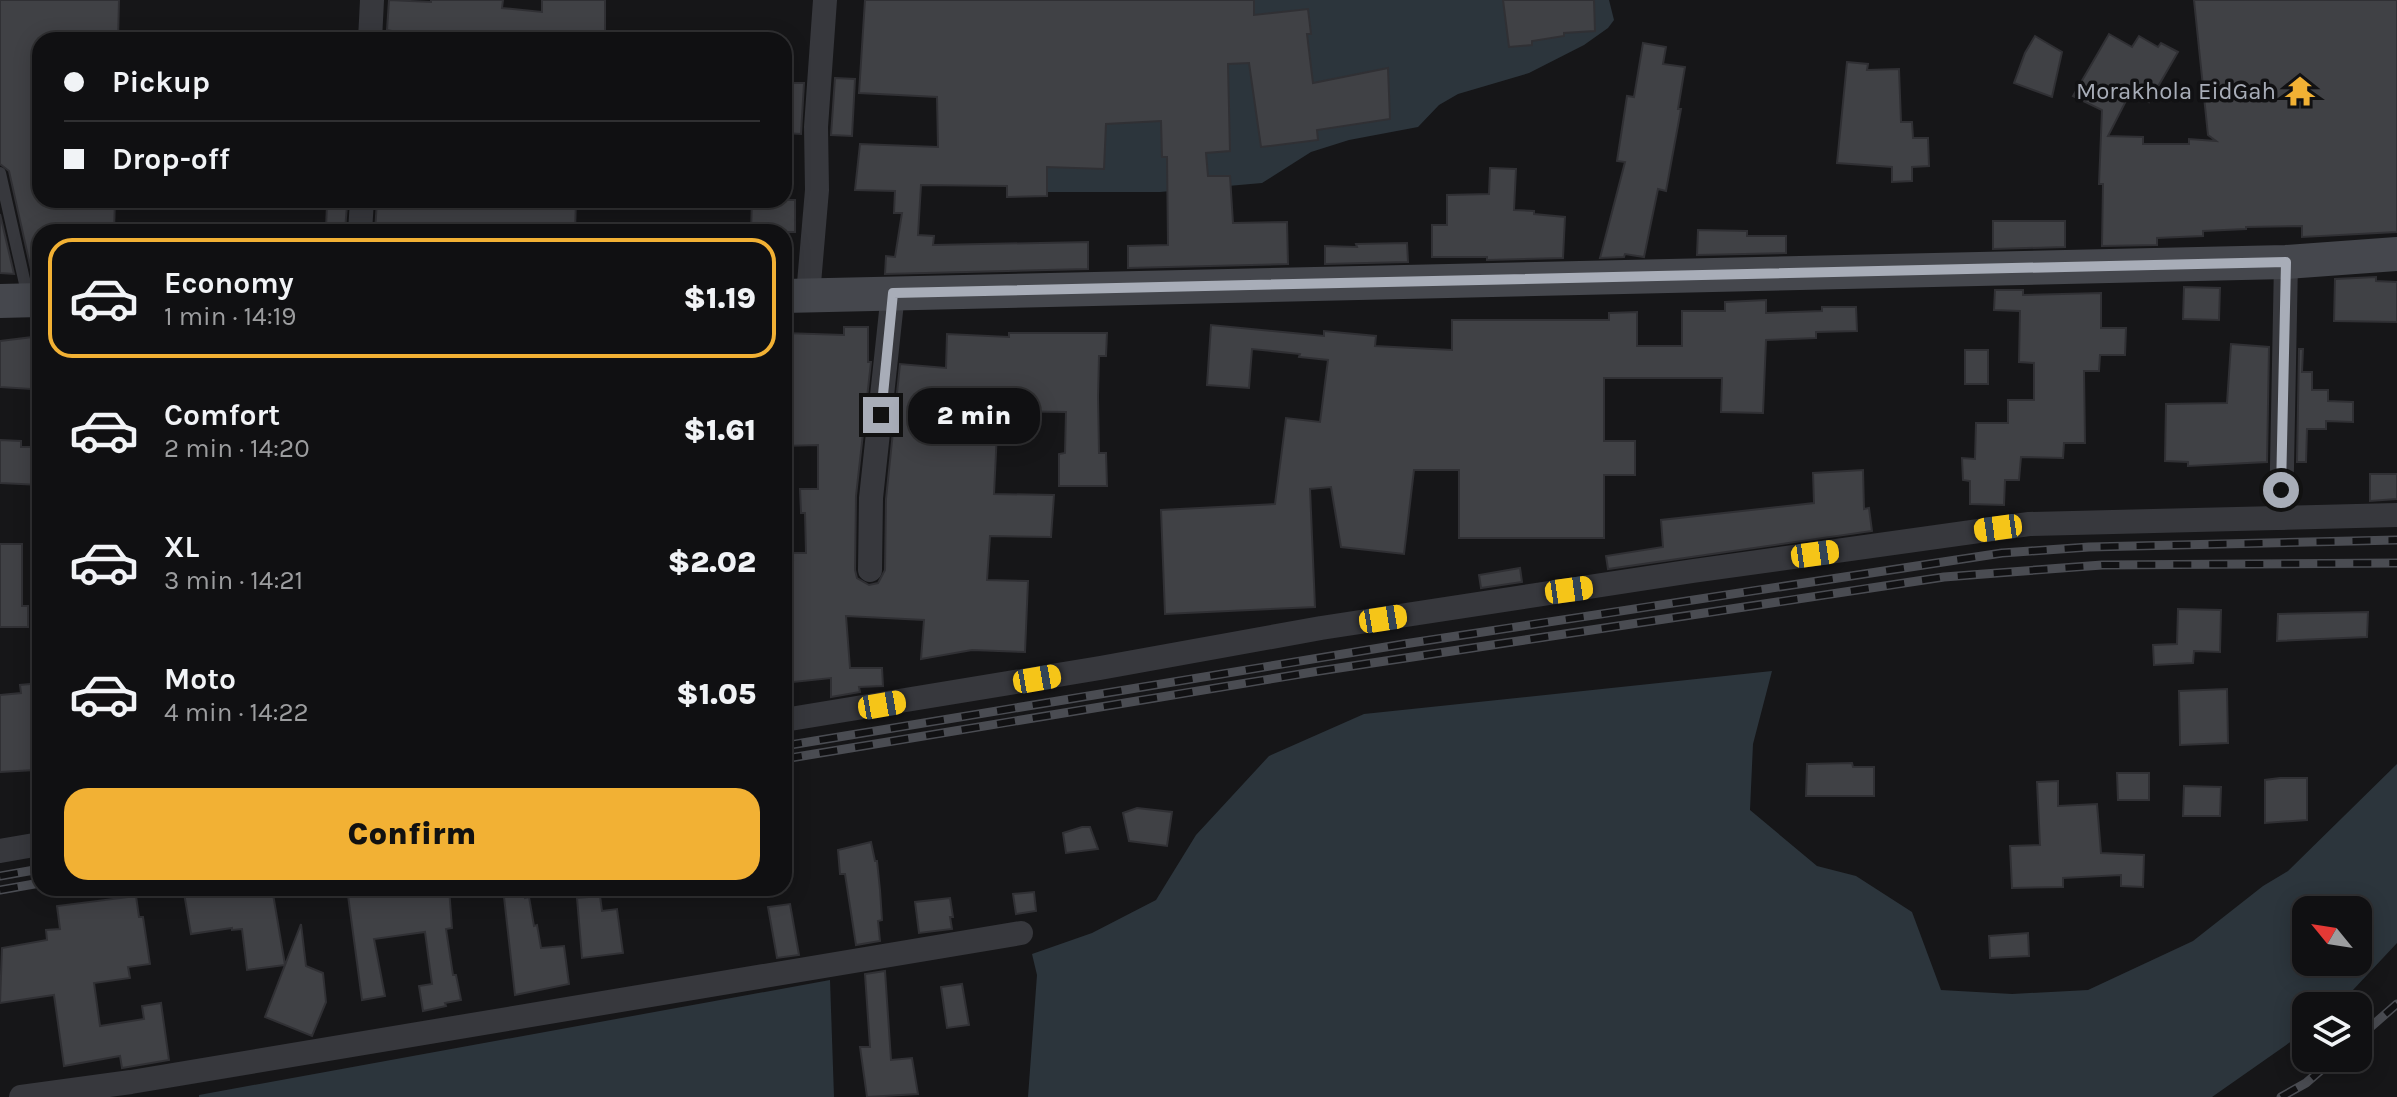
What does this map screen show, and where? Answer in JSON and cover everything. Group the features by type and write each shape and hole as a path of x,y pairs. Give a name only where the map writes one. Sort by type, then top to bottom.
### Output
{"main road":[{"path":"796,295 2286,262 2397,254"}],"street":[{"path":"370,32 372,0"},
{"path":"796,295 817,190 816,127 825,0"},
{"path":"2281,518 2286,262"},
{"path":"870,570 871,498 893,293"},
{"path":"792,719 1321,628 2029,524 2397,515"},
{"path":"0,851 32,845"},
{"path":"21,1097 131,1082 1021,933"}],"lane":[{"path":"0,173 23,301"}],"shaded area":[{"path":"1163,0 1609,0 1614,20 1584,45 1529,73 1458,94 1439,105 1418,127 1349,140 1311,152 1262,183 1160,192 1047,192 1014,92"},
{"path":"1772,671 1753,744 1750,810 1817,866 1856,876 1912,912 1941,990 2012,994 2088,990 2193,941 2263,886 2288,871 2397,764 2397,943 2372,970 2372,896 2292,896 2292,976 2366,976 2351,992 2292,992 2292,1041 2212,1097 1028,1097 1037,975 1032,954 1092,933 1156,900 1196,835 1269,756 1364,714"},
{"path":"830,980 834,1097 199,1097 199,1095"}],"building":[{"path":"0,0 119,0 118,32 32,32 32,208 115,208 114,224 32,224 32,274 9,171 0,164"},
{"path":"389,0 503,0 502,8 542,12 542,0 605,0 605,32 387,30"},
{"path":"865,0 1254,0 1254,15 1308,9 1311,34 1307,34 1313,83 1388,68 1390,119 1317,130 1318,140 1261,147 1249,63 1228,64 1230,151 1206,153 1208,176 1230,176 1233,223 1287,222 1288,264 1128,268 1128,246 1168,245 1167,157 1162,157 1161,121 1106,124 1104,169 1047,167 1047,196 1007,197 1007,186 921,185 918,235 934,236 933,245 1088,242 1088,269 885,274 886,256 895,257 902,213 894,213 895,191 855,190 860,144 938,147 937,97 859,93"},
{"path":"1503,0 1594,0 1595,31 1564,33 1564,36 1532,41 1532,45 1509,47"},
{"name":"Morakhola EidGah","path":"2194,0 2397,0 2397,232 2302,237 2302,226 2246,227 2203,231 2203,236 2157,238 2157,245 2102,246 2103,184 2099,184 2102,110 2073,96 2109,34 2132,47 2139,36 2158,47 2161,43 2178,52 2149,102 2131,91 2108,136 2143,137 2143,144 2189,144 2189,139 2216,141 2208,135"},
{"path":"2035,36 2062,52 2052,97 2014,83"},
{"path":"1643,43 1666,47 1663,64 1685,67 1678,109 1681,109 1666,191 1658,189 1644,257 1625,254 1624,257 1600,258 1625,162 1617,161 1627,96 1634,97"},
{"path":"1847,62 1868,64 1867,70 1899,69 1901,122 1912,122 1913,138 1928,138 1929,166 1912,167 1912,181 1892,182 1892,167 1837,163"},
{"path":"835,78 855,79 852,136 831,135"},
{"path":"792,83 804,83 801,134 792,133"},
{"path":"1490,168 1516,169 1514,210 1565,217 1563,258 1487,260 1487,257 1432,257 1432,225 1447,225 1447,195 1489,194"},
{"path":"792,200 795,200 795,232 792,232 792,224 751,224 752,208 792,208"},
{"path":"327,208 347,208 346,224 326,224"},
{"path":"376,208 576,208 575,224 376,224"},
{"path":"0,214 14,274 0,273"},
{"path":"1993,221 2065,221 2065,247 1993,249"},
{"path":"1698,230 1747,231 1747,236 1786,236 1786,253 1697,255"},
{"path":"1407,243 1408,262 1325,264 1325,246"},
{"path":"2376,277 2376,281 2397,282 2397,322 2334,321 2335,279"},
{"path":"2184,287 2220,288 2219,320 2183,319"},
{"path":"1995,290 2023,290 2023,295 2101,293 2101,328 2126,328 2125,355 2100,355 2099,371 2084,371 2085,443 2064,443 2063,458 2021,457 2019,480 2005,480 2004,505 1970,504 1970,481 1963,480 1962,458 1975,459 1976,423 2008,423 2008,400 2034,400 2034,363 2019,362 2020,311 1994,310"},
{"path":"1766,300 1766,313 1856,307 1857,331 1816,332 1816,338 1766,340 1763,413 1721,412 1722,378 1604,378 1604,441 1635,441 1635,475 1604,475 1604,538 1459,538 1459,470 1414,470 1404,554 1341,547 1331,487 1310,489 1315,607 1165,614 1161,510 1275,504 1286,418 1320,422 1328,360 1252,349 1249,388 1207,385 1211,325 1324,336 1324,331 1376,336 1375,346 1452,350 1452,320 1609,320 1609,313 1637,312 1637,346 1682,346 1682,311 1725,311 1725,302"},
{"path":"844,327 868,327 868,362 871,362 856,496 855,570 857,578 869,585 878,583 885,570 886,499 900,364 946,368 947,334 1009,337 1009,333 1107,333 1106,356 1099,356 1098,397 1099,453 1106,453 1107,486 1059,486 1059,454 1065,453 1066,412 998,411 994,494 1054,495 1051,537 990,536 987,580 1028,581 1025,652 972,650 921,659 924,620 846,616 850,668 882,668 883,686 859,687 860,692 831,697 831,678 792,682 792,553 806,553 805,513 801,513 800,489 818,489 818,445 792,446 792,333 844,335"},
{"path":"32,337 31,389 0,387 0,341"},
{"path":"2231,344 2269,347 2267,462 2188,466 2188,462 2165,461 2166,404 2227,403"},
{"path":"2299,349 2303,349 2302,372 2312,372 2312,390 2328,390 2328,401 2353,402 2353,422 2326,421 2326,429 2307,429 2306,462 2297,462"},
{"path":"1965,350 1988,350 1988,384 1965,384"},
{"path":"0,440 21,441 21,447 32,447 32,485 0,483"},
{"path":"1863,470 1864,509 1869,508 1872,531 1608,569 1606,556 1663,547 1661,520 1814,503 1813,473"},
{"path":"2370,474 2397,474 2397,499 2370,501"},
{"path":"0,544 22,544 22,606 28,606 28,627 0,627"},
{"path":"1520,568 1522,582 1481,588 1479,575"},
{"path":"2178,609 2221,610 2220,652 2194,651 2193,663 2154,665 2153,645 2177,644"},
{"path":"2368,612 2367,637 2277,641 2278,614"},
{"path":"32,684 32,770 0,772 0,695 21,693 20,685"},
{"path":"2227,689 2228,743 2180,745 2179,691"},
{"path":"1852,763 1853,767 1874,767 1874,796 1806,796 1807,764"},
{"path":"2117,773 2149,773 2149,800 2118,800"},
{"path":"2307,778 2307,820 2265,823 2265,780"},
{"path":"2058,781 2058,806 2097,804 2101,853 2144,855 2143,887 2121,886 2121,875 2063,878 2063,887 2012,888 2010,846 2040,845 2037,782"},
{"path":"2184,786 2221,787 2220,816 2183,816"},
{"path":"1137,808 1172,812 1167,846 1129,841 1123,813"},
{"path":"1090,827 1098,849 1066,853 1063,833"},
{"path":"871,842 880,890 880,941 856,945 845,874 840,874 838,850"},
{"path":"1034,892 1036,911 1016,914 1013,894"},
{"path":"136,896 139,917 143,917 150,964 128,967 130,978 94,983 100,1026 144,1019 142,1006 161,1003 169,1060 122,1068 120,1056 64,1066 54,995 0,1003 2,948 47,940 46,930 60,929 57,906"},
{"path":"185,896 273,896 285,965 247,970 242,929 191,934"},
{"path":"348,896 450,896 452,928 446,929 453,975 456,975 461,1000 423,1011 419,986 432,984 425,932 374,939 385,996 362,1000"},
{"path":"504,896 529,897 541,948 564,946 569,984 515,995"},
{"path":"600,896 602,911 617,909 623,953 582,958 577,898"},
{"path":"950,898 952,929 919,933 915,902"},
{"path":"790,904 799,955 777,958 768,907"},
{"path":"301,924 306,966 323,973 326,1002 312,1036 265,1017"},
{"path":"2028,933 2029,956 1990,958 1989,936"},
{"path":"885,971 891,1060 912,1058 918,1094 867,1097 860,1047 870,1047 865,974"},
{"path":"962,984 969,1025 947,1028 941,987"}],"railway":[{"path":"792,745 1404,644 2002,553 2089,547 2397,540"},
{"path":"792,758 1319,671 1944,577 2102,565 2397,563"},
{"path":"0,876 32,870"},
{"path":"0,890 32,884"},
{"path":"2372,1026 2397,1004"},
{"path":"2281,1097 2319,1072"}],"place":[{"name":"Morakhola EidGah","path":"2300,91"}],"route":[{"path":"881,415 893,293 2286,262 2281,490"}]}
